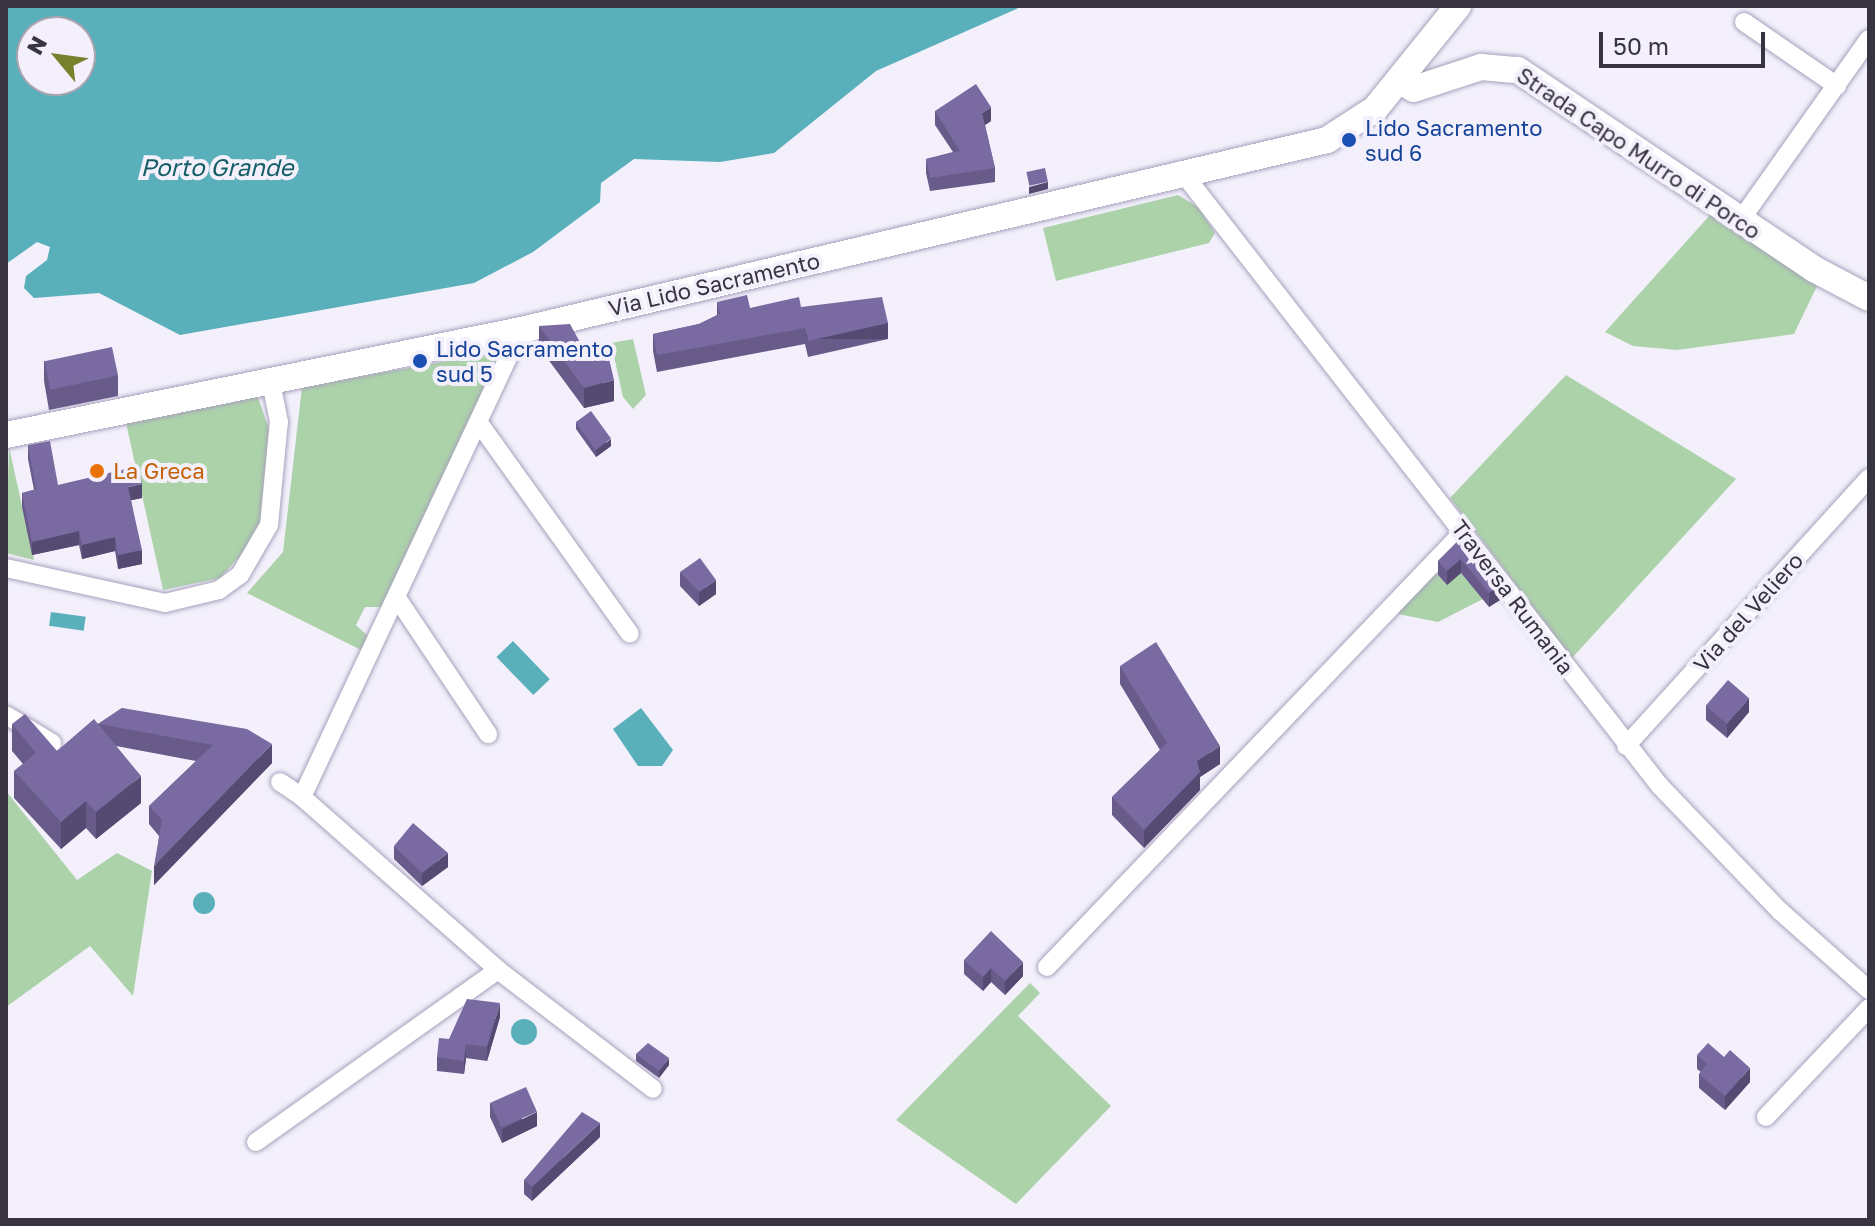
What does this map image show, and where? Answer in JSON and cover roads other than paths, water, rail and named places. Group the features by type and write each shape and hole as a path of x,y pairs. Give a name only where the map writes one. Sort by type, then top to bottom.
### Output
{"street":[{"name":"Via Lido Sacramento","path":"6,435 270,377 521,330 1186,177 1327,140 1375,109 1458,6"},
{"path":"1744,22 1837,86"},
{"path":"1740,221 1869,39"},
{"name":"Strada Capo Murro di Porco","path":"1399,80 1414,89 1481,67 1518,70 1740,221 1869,298"},
{"name":"Traversa Rumania","path":"1186,177 1464,531 1626,746 1698,830 1869,990"},
{"path":"302,797 521,330"},
{"path":"6,568 165,603 219,590 240,575 269,525 279,422 270,377"},
{"path":"479,423 630,634"},
{"name":"Via del Veliero","path":"1626,746 1869,478"},
{"path":"1047,967 1464,531"},
{"path":"397,598 488,734"},
{"path":"6,715 52,743"},
{"path":"280,782 302,797 498,970 653,1089"},
{"path":"256,1142 498,970"},
{"path":"1766,1117 1869,1008"}],"water":[{"name":"Porto Grande","path":"6,6 1023,6 876,71 774,153 720,162 634,159 601,183 600,202 533,252 474,283 180,335 99,293 34,298 24,288 26,276 47,260 50,247 37,242 6,264"},
{"path":"51,612 86,617 84,631 49,626"},
{"path":"513,641 550,679 533,695 496,657"},
{"path":"641,708 673,750 662,766 638,766 613,729"},
{"path":"204,892 212,895 215,903 212,911 204,914 196,911 193,903 196,895"},
{"path":"524,1019 533,1023 537,1032 533,1041 524,1045 515,1041 511,1032 515,1023"}],"place":[{"name":"Lido Sacramento sud 6","path":"1349,140"},
{"name":"Lido Sacramento sud 5","path":"420,361"},
{"name":"La Greca","path":"97,471"}]}
